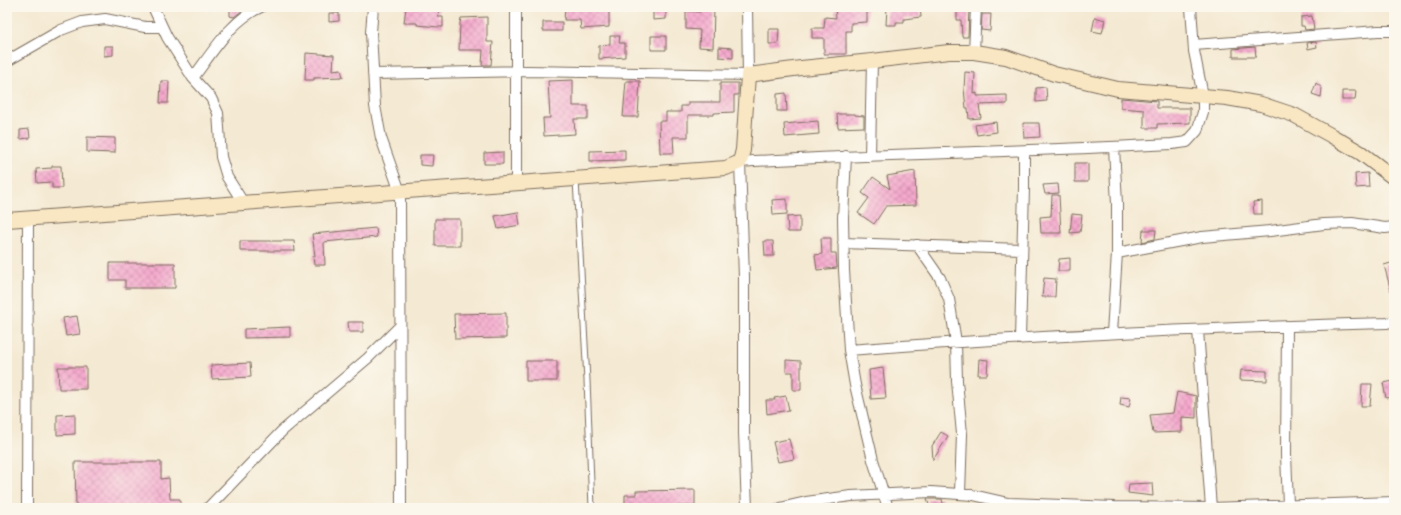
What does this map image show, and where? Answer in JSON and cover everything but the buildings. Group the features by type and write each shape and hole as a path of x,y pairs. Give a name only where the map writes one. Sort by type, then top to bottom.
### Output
{"street":[{"path":"153,7 167,37 193,78 211,98 218,113 221,157 227,177 244,204"},
{"path":"193,78 237,23 254,10 261,7"},
{"path":"373,7 371,32 375,106 381,138 400,192 401,508"},
{"path":"516,7 516,184"},
{"path":"746,508 744,433 744,277 740,162 743,150 748,75 747,7"},
{"path":"974,52 976,7"},
{"path":"7,220 726,168 740,162 846,156 1114,147 1187,142 1197,131 1203,112 1203,96 1194,45 1191,7"},
{"path":"7,61 61,30 82,22 104,20 145,27 162,27"},
{"path":"1194,45 1394,31"},
{"path":"373,74 515,72 748,75 949,52 974,52 1006,57 1054,74 1118,89 1228,98 1261,104 1294,115 1361,153 1394,178"},
{"path":"870,156 872,61"},
{"path":"1112,333 1117,253 1117,204 1114,147"},
{"path":"1020,339 1024,151"},
{"path":"846,156 843,243 848,350 873,460 888,508"},
{"path":"27,508 28,218"},
{"path":"1117,253 1202,237 1270,231 1324,224 1352,223 1384,228 1394,227"},
{"path":"843,243 1022,249"},
{"path":"917,245 940,278 949,299 956,342 957,381 962,434 960,493"},
{"path":"848,350 1112,333 1387,323 1394,321"},
{"path":"208,508 282,431 368,358 400,326"},
{"path":"1287,326 1286,454 1288,505"},
{"path":"1198,330 1210,508"},
{"path":"780,508 806,502 851,496 883,493 931,492 960,493 1008,503 1036,506 1250,508 1288,505 1394,502"}],"lane":[{"path":"576,179 587,380 592,508"}]}
